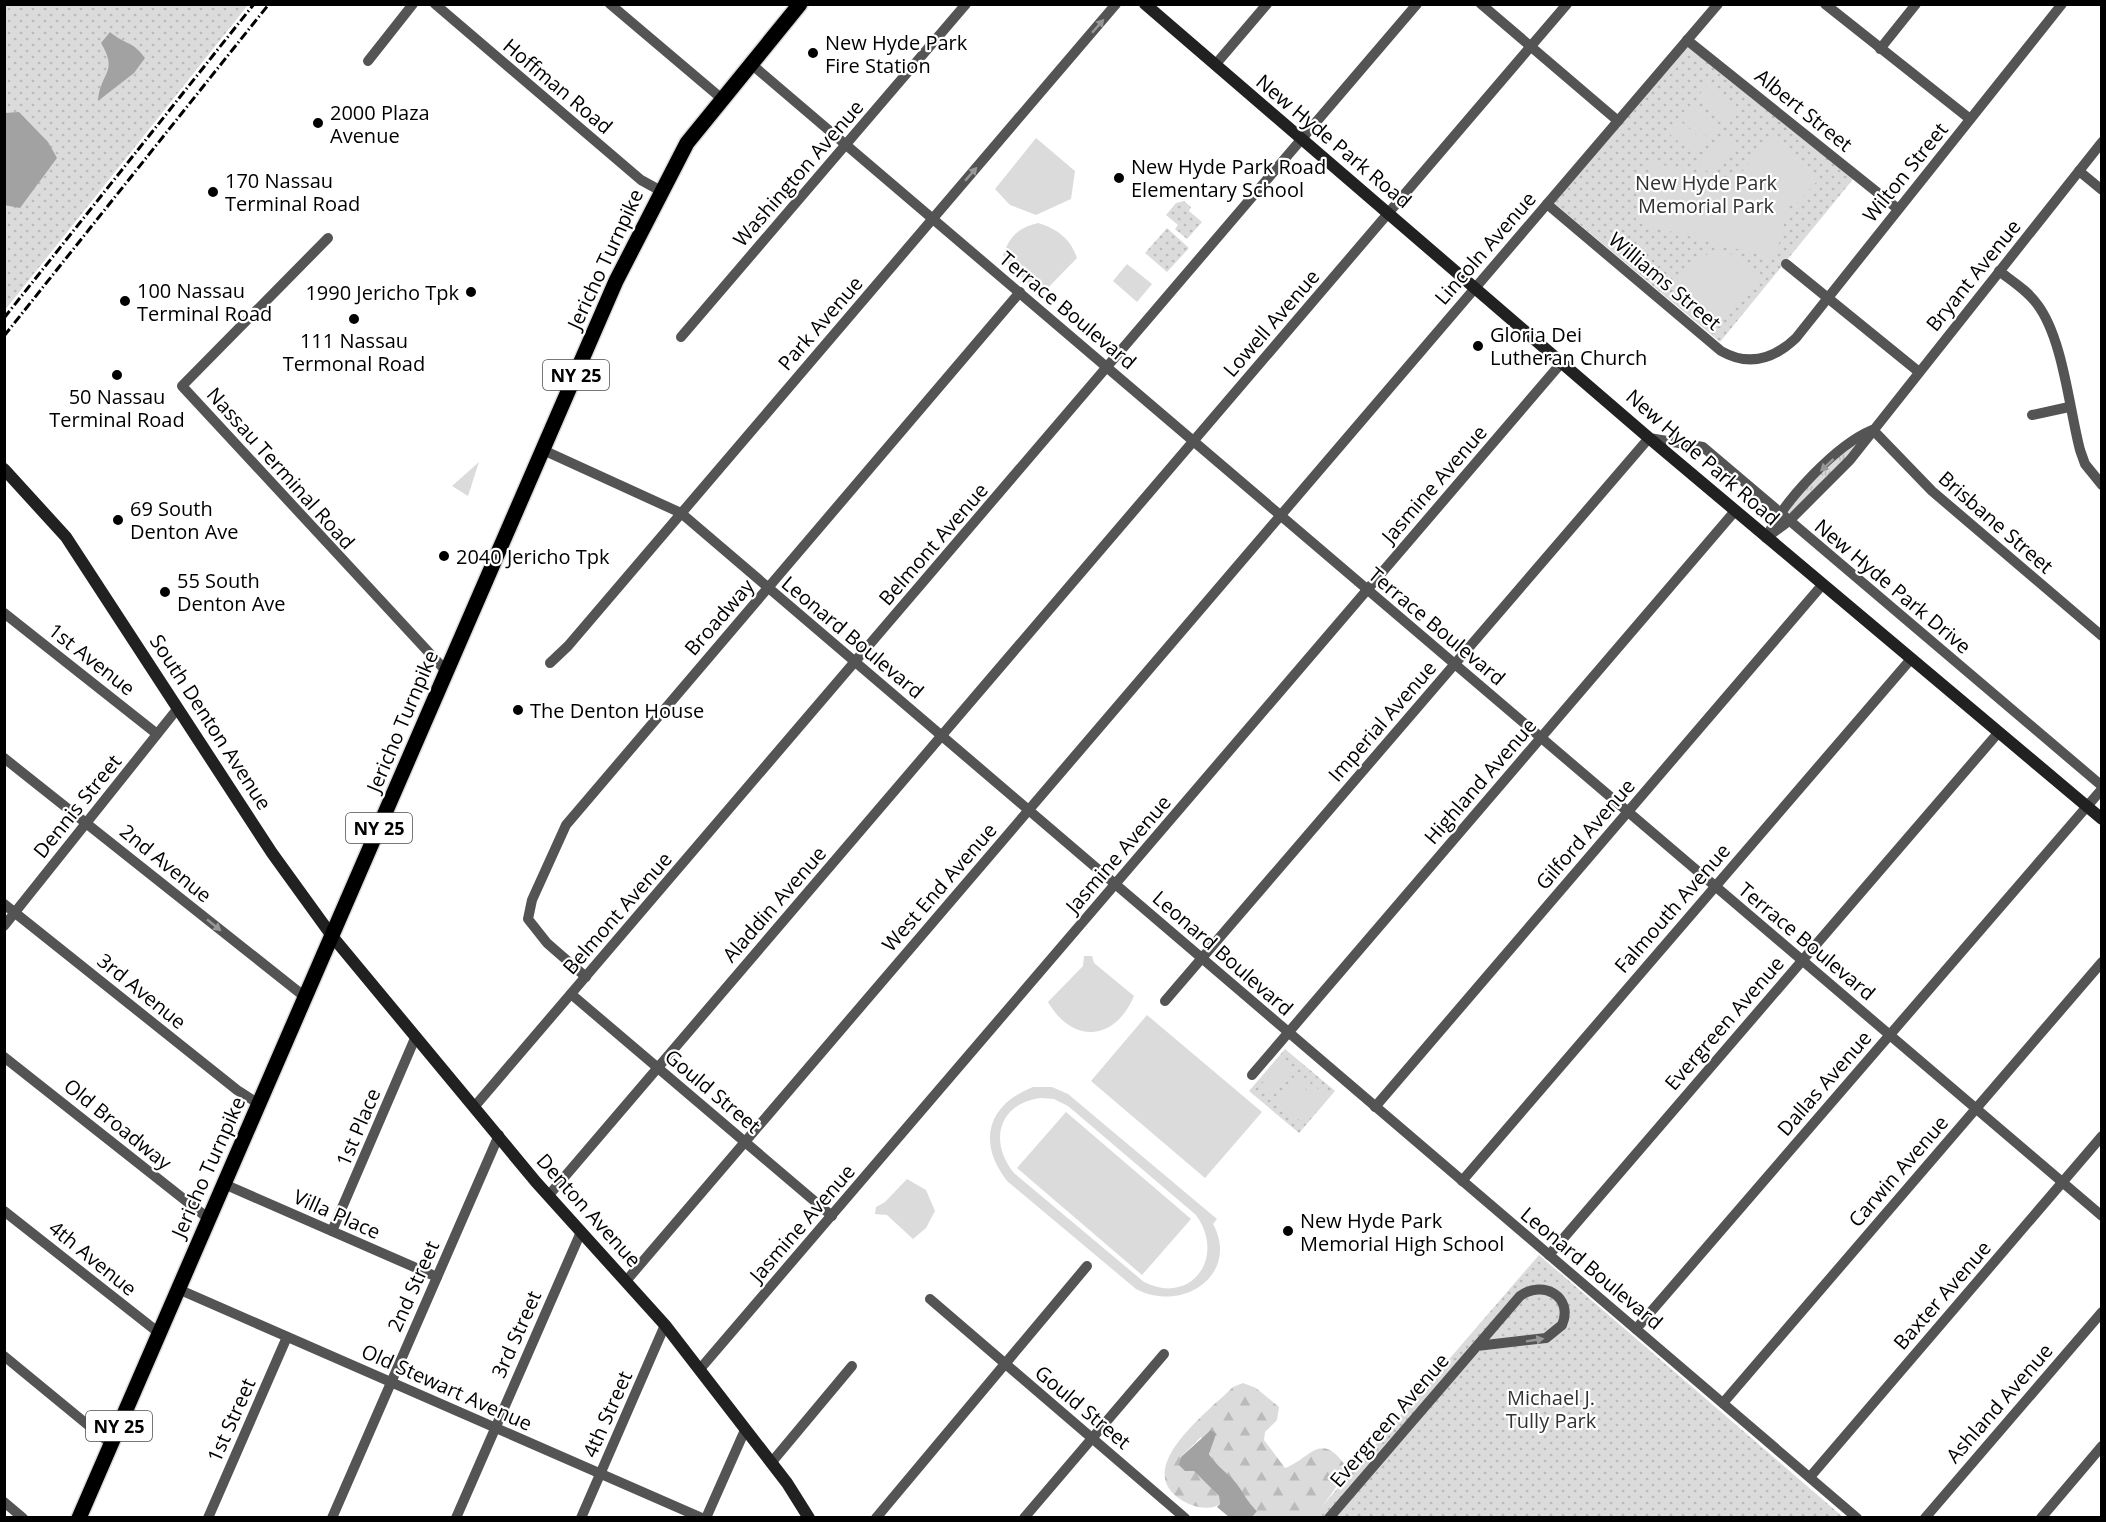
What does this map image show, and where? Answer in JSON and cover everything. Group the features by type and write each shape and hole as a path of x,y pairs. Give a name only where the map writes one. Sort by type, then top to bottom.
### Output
{"main road":[{"name":"New Hyde Park Road","path":"1145,4 1563,361 1649,438 2102,819"},
{"name":"Jericho Turnpike","path":"79,1518 616,281 687,143 794,7"},
{"name":"South Denton Avenue","path":"4,469 59,528 272,853 332,936"},
{"name":"Denton Avenue","path":"332,936 549,1196 665,1325 771,1463 809,1518"}],"street":[{"path":"368,61 413,4"},
{"name":"Hoffman Road","path":"435,4 641,180 661,191"},
{"path":"610,4 721,98"},
{"name":"Washington Avenue","path":"681,337 966,4"},
{"name":"Park Avenue","path":"550,663 568,646 1116,4"},
{"path":"1215,65 1267,4"},
{"name":"Belmont Avenue","path":"475,1106 1417,4"},
{"path":"1481,4 1618,121"},
{"name":"Lowell Avenue","path":"1002,666 1567,4"},
{"name":"Lincoln Avenue","path":"1280,515 1718,4"},
{"path":"1825,4 1970,119"},
{"path":"1880,48 1916,4"},
{"name":"Wilton Street","path":"1772,356 1796,338 2062,4"},
{"name":"Albert Street","path":"1688,40 1898,209"},
{"name":"Terrace Boulevard","path":"750,63 2102,1216"},
{"name":"Bryant Avenue","path":"1766,537 1789,521 1850,460 2102,142"},
{"path":"2079,171 2102,190"},
{"name":"Williams Street","path":"1547,204 1721,351 1742,359 1760,360 1772,356"},
{"name":"Nassau Terminal Road","path":"328,238 183,386 447,672"},
{"path":"1786,264 1919,372"},
{"path":"1999,271 2030,296 2047,319 2055,338 2069,407 2083,457 2102,485"},
{"name":"Broadway","path":"586,977 547,943 528,919 532,900 556,844 575,813 1020,292"},
{"name":"Jasmine Avenue","path":"700,1370 1563,361"},
{"path":"2032,415 2069,407"},
{"name":"Bryant Avenue","path":"1766,537 1787,502 1856,437 1873,430"},
{"name":"Brisbane Street","path":"1873,430 1932,491 2102,636"},
{"name":"New Hyde Park Drive","path":"1649,438 1703,447 2102,788"},
{"name":"Imperial Avenue","path":"1165,1001 1649,438"},
{"name":"Leonard Boulevard","path":"543,450 681,513 1857,1518"},
{"name":"Highland Avenue","path":"1252,1075 1736,511"},
{"name":"West End Avenue","path":"626,1281 1280,515"},
{"name":"Gilford Avenue","path":"1375,1107 1822,584"},
{"name":"1st Avenue","path":"4,613 157,734"},
{"name":"Falmouth Avenue","path":"1462,1181 1911,659"},
{"name":"Aladdin Avenue","path":"549,1196 1002,666"},
{"name":"Dennis Street","path":"4,926 178,708"},
{"name":"Evergreen Avenue","path":"1549,1255 1998,733"},
{"name":"2nd Avenue","path":"4,758 305,997"},
{"name":"Dallas Avenue","path":"1636,1329 2102,788"},
{"name":"3rd Avenue","path":"4,904 237,1090 259,1104"},
{"name":"Carwin Avenue","path":"1723,1403 2102,962"},
{"name":"Gould Street","path":"572,994 832,1216"},
{"name":"1st Place","path":"332,1232 417,1036"},
{"name":"Old Broadway","path":"4,1057 208,1220"},
{"name":"2nd Street","path":"332,1518 499,1135"},
{"name":"Baxter Avenue","path":"1810,1477 2102,1136"},
{"name":"Villa Place","path":"224,1184 437,1277"},
{"name":"4th Avenue","path":"4,1211 159,1334"},
{"name":"3rd Street","path":"456,1518 581,1232"},
{"path":"876,1518 1087,1266"},
{"name":"Old Stewart Avenue","path":"178,1289 704,1518"},
{"name":"Evergreen Avenue","path":"1329,1518 1477,1346 1527,1290 1548,1289 1564,1307 1562,1326 1546,1338 1477,1346"},
{"name":"Gould Street","path":"930,1299 1180,1516"},
{"name":"Ashland Avenue","path":"1925,1518 2102,1312"},
{"name":"4th Street","path":"581,1518 665,1325"},
{"name":"1st Street","path":"208,1518 287,1336"},
{"path":"1024,1518 1164,1354"},
{"path":"4,1356 111,1444"},
{"path":"771,1463 852,1366"},
{"path":"704,1518 745,1430"},
{"path":"2041,1518 2102,1446"},
{"path":"4,1502 23,1518"}],"green space":[{"path":"5,5 248,5 5,310"},
{"name":"New Hyde Park Memorial Park","path":"1688,45 1854,178 1720,342 1554,203"},
{"path":"1709,83 1741,110 1730,123 1698,96"},
{"path":"1693,102 1720,125 1709,138 1682,114"},
{"path":"1678,119 1705,142 1695,155 1667,132"},
{"path":"1725,132 1739,144 1712,175 1698,164"},
{"path":"1036,138 1075,171 1071,199 1036,215 1010,205 995,189"},
{"path":"1770,140 1777,140 1820,178 1798,202 1789,204 1775,259 1635,222 1651,162 1732,183"},
{"path":"1184,201 1191,207 1189,211 1202,222 1187,239 1175,229 1178,225 1166,215 1176,203"},
{"path":"1038,223 1062,235 1071,245 1077,258 1041,295 1008,264 1003,255 1016,234 1025,227"},
{"path":"1167,228 1189,248 1167,272 1145,253"},
{"path":"1714,252 1736,255 1761,274 1724,320 1717,321 1672,285 1692,260"},
{"path":"1127,264 1152,284 1137,302 1113,281"},
{"path":"1868,434 1799,509 1784,515 1789,502 1856,439"},
{"path":"479,462 468,496 452,486"},
{"path":"1084,956 1092,956 1094,963 1134,996 1126,1011 1116,1022 1105,1029 1093,1032 1081,1031 1069,1026 1048,1002 1083,966"},
{"path":"1147,1015 1262,1112 1205,1178 1091,1081"},
{"path":"1285,1049 1335,1091 1299,1133 1249,1091"},
{"path":"1283,1059 1295,1069 1272,1097 1260,1086"},
{"path":"1298,1072 1311,1083 1288,1110 1275,1099"},
{"path":"1313,1085 1326,1095 1303,1123 1290,1112"},
{"path":"1033,1087 1052,1087 1068,1094 1217,1219 1213,1224 1219,1242 1219,1258 1213,1273 1203,1284 1189,1292 1172,1296 1154,1295 1136,1289 1007,1181 998,1167 990,1139 997,1114 1017,1095","holes":["1041,1098 1054,1099 1068,1106 1196,1215 1205,1231 1207,1247 1205,1261 1199,1274 1189,1283 1176,1288 1161,1288 1144,1282 1014,1173 1001,1148 1002,1125 1007,1115 1015,1107 1027,1101"]},
{"path":"1066,1112 1191,1219 1142,1275 1017,1168"},
{"path":"907,1179 926,1190 935,1211 926,1228 913,1239 887,1215 875,1214 876,1207 885,1202"},
{"name":"Michael J. Tully Park","path":"1539,1255 1843,1517 1312,1518"},
{"path":"1243,1383 1256,1388 1279,1407 1277,1420 1265,1432 1264,1440 1285,1468 1322,1448 1329,1449 1345,1465 1342,1479 1314,1518 1252,1517 1257,1510 1247,1503 1236,1484 1216,1466 1201,1437 1181,1457 1219,1496 1220,1504 1209,1508 1197,1507 1171,1491 1165,1477 1168,1461 1177,1444 1233,1387"}],"shaded area":[{"path":"110,32 132,45 145,58 134,73 98,101 99,91 108,67 106,53 101,43"},
{"path":"19,112 48,142 57,158 20,208 4,205 5,113"},
{"path":"1211,1430 1216,1434 1209,1454 1236,1483 1257,1511 1252,1517 1229,1517 1217,1507 1220,1504 1219,1496 1194,1471 1185,1471 1179,1465 1181,1457"}],"railway":[{"path":"4,318 254,4"},
{"path":"4,336 269,4"}],"place":[{"name":"New Hyde Park Fire Station","path":"813,53"},
{"name":"2000 Plaza Avenue","path":"318,123"},
{"name":"New Hyde Park Road Elementary School","path":"1119,178"},
{"name":"170 Nassau Terminal Road","path":"213,192"},
{"name":"1990 Jericho Tpk","path":"471,292"},
{"name":"100 Nassau Terminal Road","path":"125,301"},
{"name":"111 Nassau Termonal Road","path":"354,319"},
{"name":"Gloria Dei Lutheran Church","path":"1478,346"},
{"name":"50 Nassau Terminal Road","path":"117,375"},
{"name":"69 South Denton Ave","path":"118,520"},
{"name":"2040 Jericho Tpk","path":"444,556"},
{"name":"55 South Denton Ave","path":"165,592"},
{"name":"The Denton House","path":"518,710"},
{"name":"New Hyde Park Memorial High School","path":"1288,1231"}]}
